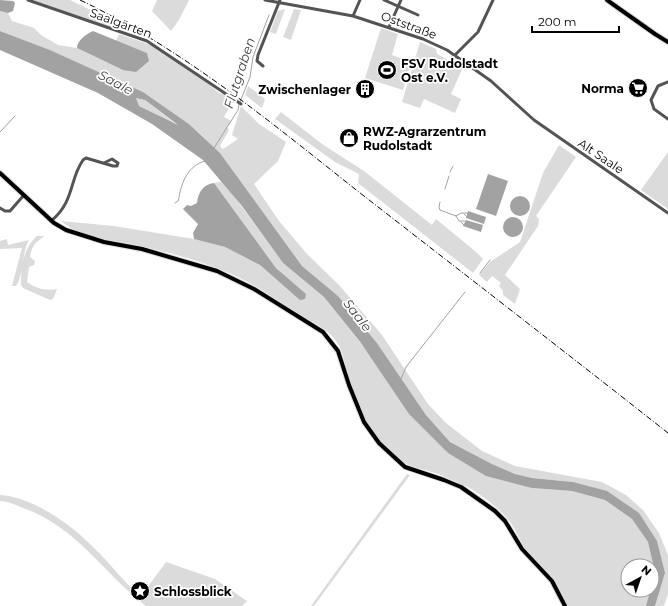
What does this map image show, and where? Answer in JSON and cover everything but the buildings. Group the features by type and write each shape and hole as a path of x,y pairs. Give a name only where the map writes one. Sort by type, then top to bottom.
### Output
{"main road":[{"path":"608,0 668,42"},
{"path":"0,174 51,221 61,228 104,242 142,249 217,271 254,289 323,332 338,351 349,385 364,422 378,443 405,467 461,487 495,511 505,521 522,549 552,581 565,606"}],"street":[{"name":"Saalgärten","path":"28,0 147,41 239,103"},
{"name":"Oststraße","path":"265,0 279,1 353,16 429,41 455,55 491,82 525,113"},
{"path":"353,16 360,0"},
{"path":"384,0 418,15"},
{"path":"389,27 401,0"},
{"path":"455,55 478,32 493,0"},
{"path":"263,66 257,62 258,55 279,1"},
{"path":"668,82 658,86 651,100 654,109 668,119"},
{"name":"Alt Saale","path":"525,113 668,213"},
{"path":"51,221 59,214 67,202 83,160 86,158 104,163"},
{"path":"0,208 5,211 10,210 24,195"}],"shaded area":[{"path":"32,0 70,0 115,22 112,28"},
{"path":"157,0 189,0 179,20 171,31 152,11"},
{"path":"285,9 276,34 270,32 278,11"},
{"path":"294,9 301,10 291,40 283,37"},
{"path":"0,11 8,13 12,21 34,28 41,35 58,45 77,48 123,70 147,53 116,41 119,34 154,46 210,85 219,93 224,94 237,103 232,103 224,117 231,121 227,127 229,130 220,146 223,149 238,139 232,135 241,106 259,124 286,142 278,161 254,184 279,221 307,254 339,285 382,335 428,404 446,423 482,451 515,466 602,482 626,495 643,510 659,533 668,555 668,594 664,606 655,606 657,598 660,598 660,590 665,573 660,558 658,558 639,513 573,482 532,478 515,474 450,442 426,415 377,343 338,296 302,266 220,153 189,124 143,92 50,50 0,31"},
{"path":"381,28 398,34 392,55 411,62 403,90 365,78"},
{"path":"420,42 436,49 437,54 456,64 461,63 464,65 451,94 461,99 455,113 424,99 420,108 402,102"},
{"path":"248,86 265,99 262,108 245,95"},
{"path":"136,98 145,100 178,126 139,106"},
{"path":"281,112 322,144 364,171 432,225 436,219 475,251 483,259 473,273 358,183 359,174 335,162 275,119"},
{"path":"559,145 576,157 536,216 539,219 538,226 505,275 520,289 515,304 503,295 503,291 499,286 501,283 492,276 487,282 479,275 490,262 520,242 543,173"},
{"path":"668,152 668,209 641,190"},
{"path":"223,181 283,263 324,297 448,453 532,488 572,491 605,500 632,519 648,542 652,558 620,558 620,598 648,598 646,606 567,606 564,597 555,582 527,552 512,525 497,508 466,486 435,473 412,466 397,458 385,447 366,421 356,402 339,346 332,336 323,328 297,314 266,292 235,275 168,253 100,240 81,234 61,221 114,226 194,239 225,247 260,265 300,299 305,294 276,268 214,183"},
{"path":"37,236 45,236 33,247 30,257 35,261 34,265 29,267 27,282 42,289 57,289 53,299 50,300 23,288 21,285 22,265 26,252 32,241"},
{"path":"7,239 8,245 29,240 25,251 21,275 16,286 12,286 22,248 0,249 0,241"},
{"path":"407,474 410,475 314,606 311,606"},
{"path":"0,495 26,501 51,514 75,530 141,596 166,562 215,579 247,601 242,606 146,606 89,552 59,527 42,516 9,502 0,501"}],"water":[{"path":"0,0 13,1 15,3 13,11 8,13 0,11"},
{"name":"Saale","path":"0,31 50,50 143,92 189,124 220,153 302,266 338,296 377,343 426,415 450,442 515,474 532,478 573,482 607,491 639,513 657,541 665,573 660,590 660,558 652,558 648,542 632,519 605,500 572,491 532,488 486,476 448,453 409,414 361,343 324,297 283,263 242,206 203,160 152,124 98,93 0,50","holes":["136,98 145,100 178,125 139,106"]},
{"path":"93,31 147,53 149,61 136,72 123,70 77,48 77,45 82,38"},
{"path":"488,174 508,181 496,216 476,209"},
{"path":"214,183 276,268 306,294 305,299 300,300 260,265 225,247 194,239 193,233 198,224 183,209 187,205 191,206 197,203 202,189 207,185"},
{"path":"520,196 527,199 530,206 527,213 520,216 513,213 510,206 513,199"},
{"path":"468,211 486,217 484,224 466,218"},
{"path":"513,217 520,220 523,227 520,234 513,237 506,234 503,227 506,220"},
{"path":"466,220 483,225 481,232 463,226"},
{"path":"648,598 657,598 655,606 646,606"}],"waterway":[{"name":"Flutgraben","path":"240,102 250,77 253,57 269,15"},
{"name":"Flutgraben","path":"214,148 238,110 239,104"},
{"path":"0,132 15,116"},
{"path":"179,197 184,180 190,170 194,166 205,161"},
{"path":"450,172 453,166"},
{"path":"445,189 449,176"},
{"path":"175,203 179,198"},
{"path":"440,202 440,210 456,216 461,213 468,213"},
{"path":"464,214 467,217"},
{"path":"456,216 459,221 465,221"},
{"path":"461,222 464,225"},
{"path":"480,273 490,260"},
{"path":"401,379 406,367 465,292"}],"railway":[{"path":"80,0 153,40 223,87 290,137 668,433"}],"place":[{"name":"FSV Rudolstadt Ost e.V.","path":"387,70"},
{"name":"Norma","path":"638,88"},
{"name":"Zwischenlager","path":"365,89"},
{"name":"RWZ-Agrarzentrum Rudolstadt","path":"349,138"},
{"name":"Schlossblick","path":"140,591"}]}
